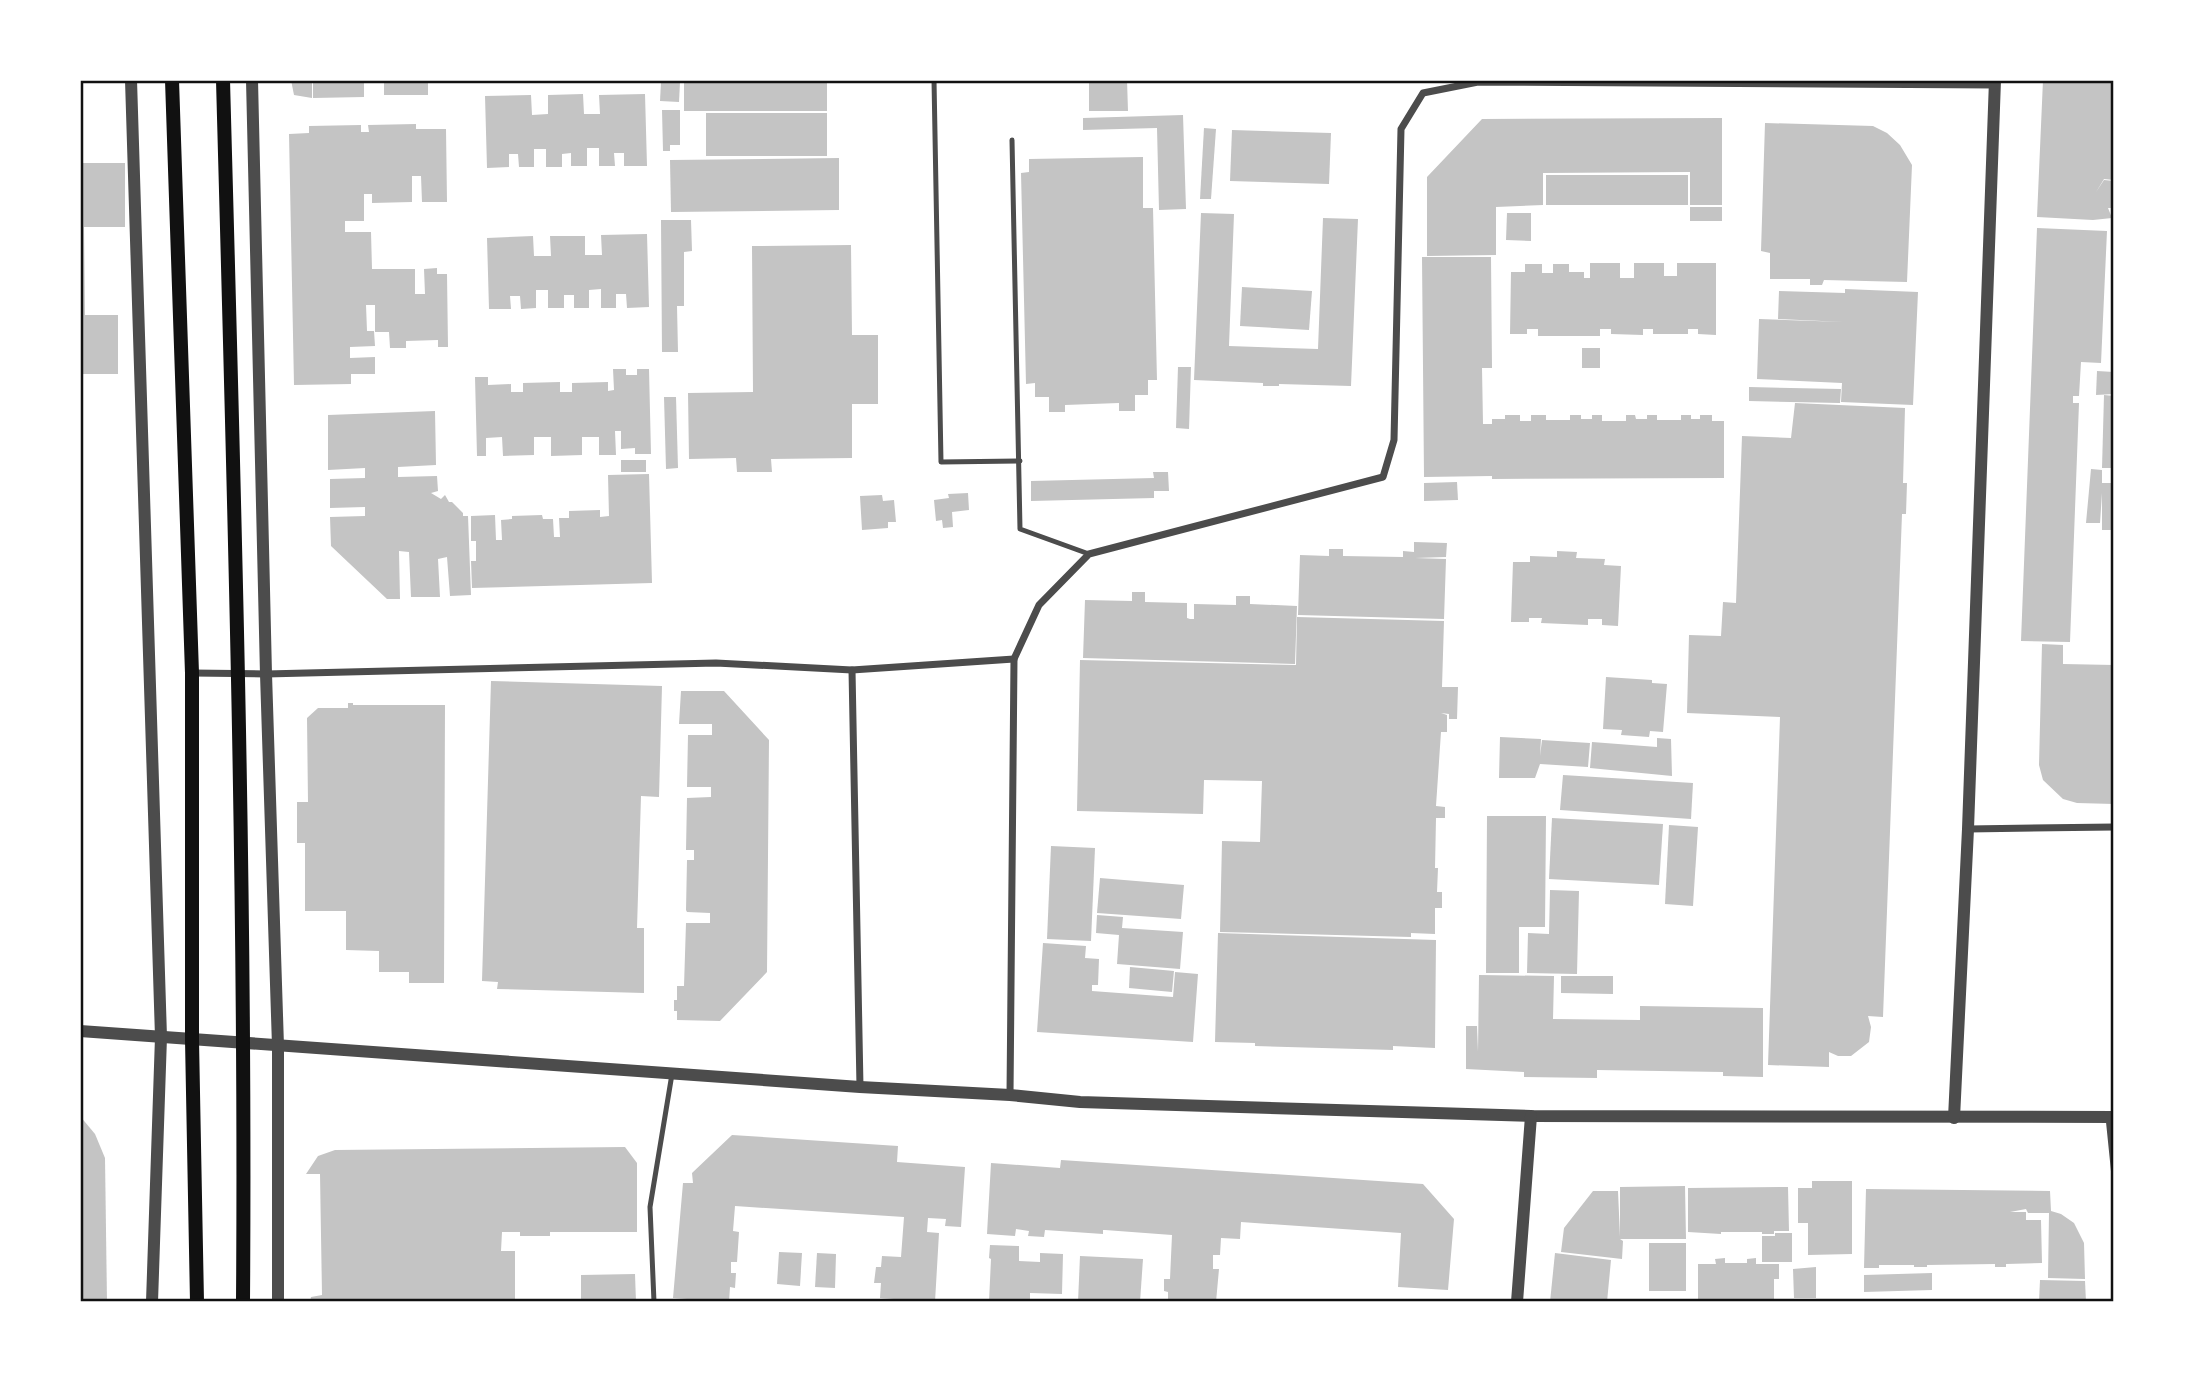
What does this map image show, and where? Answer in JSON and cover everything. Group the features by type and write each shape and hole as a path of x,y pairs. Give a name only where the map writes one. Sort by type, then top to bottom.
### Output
{"main road":[{"path":"172,80 192,673 192,1040 197,1301"},
{"path":"223,80 239,674 245,1043 243,1301"}],"street":[{"path":"131,80 161,1037 152,1301"},
{"path":"252,80 278,1046 278,1301"},
{"path":"1010,1095 1014,659 1039,605 1089,554 1383,477 1394,440 1401,129 1423,93 1441,85 1478,82 1995,83 1968,830 1954,1118"},
{"path":"192,673 266,674 716,663 852,670 1014,659"},
{"path":"852,670 860,1087"},
{"path":"1968,830 2113,827"},
{"path":"80,1031 1080,1102 1531,1116 2111,1117"},
{"path":"1517,1301 1531,1116"}],"lane":[{"path":"934,80 941,462 1020,461"},
{"path":"1012,140 1020,529 1089,554"},
{"path":"654,1301 650,1207 672,1074"},
{"path":"2111,1117 2113,1177"}],"building":[{"path":"291,80 312,80 312,98 294,95"},
{"path":"313,80 364,80 364,97 313,98"},
{"path":"384,80 428,80 428,95 384,95"},
{"path":"684,80 827,80 827,111 684,111"},
{"path":"1089,80 1127,80 1128,111 1089,111"},
{"path":"2043,80 2114,80 2114,180 2104,179 2096,192 2104,180 2114,181 2111,208 2108,208 2112,218 2093,220 2037,217"},
{"path":"661,82 680,82 679,102 660,101"},
{"path":"583,94 584,114 600,114 599,95 645,94 647,166 624,166 624,153 614,153 615,166 599,166 599,148 587,148 587,166 571,166 571,153 562,154 562,167 546,167 546,149 534,149 534,167 519,167 518,154 509,154 509,167 487,168 485,96 531,95 532,115 548,114 548,95"},
{"path":"662,110 680,110 680,145 670,145 670,151 663,151"},
{"path":"706,113 827,113 827,156 706,156"},
{"path":"1183,115 1186,209 1159,210 1157,128 1083,130 1083,118"},
{"path":"1722,118 1722,205 1690,205 1690,172 1543,173 1543,205 1496,207 1496,255 1427,256 1427,177 1482,119"},
{"path":"1765,123 1873,126 1887,133 1900,145 1912,165 1907,282 1824,280 1822,285 1810,285 1810,279 1770,279 1770,253 1761,251"},
{"path":"416,124 416,129 446,129 447,202 422,202 421,176 412,176 412,202 372,203 372,194 364,194 364,221 345,221 345,232 371,232 372,269 415,269 415,294 425,294 424,269 437,268 437,274 447,274 448,347 438,347 438,340 406,341 406,348 390,348 389,332 375,332 375,305 366,305 367,331 374,331 375,346 350,347 350,358 375,357 375,374 351,374 351,384 294,385 289,134 309,133 309,126 361,125 361,132 369,132 368,125"},
{"path":"1204,128 1216,129 1211,199 1200,199"},
{"path":"1232,130 1331,133 1329,184 1230,181"},
{"path":"1143,157 1143,208 1153,208 1157,380 1148,380 1148,395 1135,395 1135,411 1119,411 1119,403 1065,405 1065,412 1049,412 1049,397 1035,397 1035,383 1026,384 1021,173 1029,172 1029,159"},
{"path":"839,158 839,210 671,212 670,160"},
{"path":"80,163 125,163 125,227 84,227 85,315 118,315 118,374 80,374"},
{"path":"1546,175 1688,175 1688,205 1546,205"},
{"path":"1690,207 1722,207 1722,221 1690,221"},
{"path":"1201,213 1234,214 1229,346 1318,349 1323,218 1358,219 1351,386 1263,386 1263,383 1194,380"},
{"path":"1507,213 1531,213 1531,241 1506,240"},
{"path":"661,220 691,220 692,251 684,252 684,306 677,306 678,352 662,352"},
{"path":"2037,228 2107,231 2101,363 2081,362 2079,396 2073,396 2073,403 2079,403 2070,642 2021,641"},
{"path":"647,234 649,307 627,308 626,294 616,294 616,308 601,308 601,289 589,290 589,308 574,308 574,295 564,295 564,308 548,308 548,290 536,290 536,308 521,309 520,296 510,296 511,309 489,309 487,238 533,236 534,256 551,256 550,236 585,236 585,255 602,255 601,235"},
{"path":"851,245 852,335 878,335 878,404 852,404 852,458 771,459 772,472 737,472 736,458 689,459 688,393 753,392 752,246"},
{"path":"1422,257 1491,257 1492,368 1482,368 1483,424 1492,424 1492,419 1505,419 1505,415 1520,415 1520,421 1531,421 1531,415 1546,415 1546,420 1570,420 1570,415 1592,419 1592,415 1602,415 1602,421 1626,421 1626,415 1635,415 1636,419 1657,415 1657,420 1681,420 1681,415 1700,419 1700,415 1712,415 1712,421 1724,421 1724,478 1424,477"},
{"path":"1590,263 1620,263 1620,278 1634,278 1634,263 1664,263 1664,276 1677,276 1677,263 1716,263 1716,335 1698,334 1698,329 1688,329 1688,334 1653,334 1653,329 1643,329 1643,335 1611,334 1611,329 1600,329 1600,336 1538,336 1538,329 1527,329 1527,334 1510,334 1511,272 1525,272 1525,264 1542,264 1542,273 1553,273 1553,264 1569,264 1569,272 1584,272 1584,278 1590,278"},
{"path":"1242,287 1312,291 1309,330 1240,326"},
{"path":"1845,289 1918,292 1913,405 1841,402 1842,383 1757,379 1759,319 1844,322 1778,319 1779,291 1845,293"},
{"path":"1582,348 1600,348 1600,368 1582,368"},
{"path":"1178,367 1191,367 1189,429 1176,428"},
{"path":"613,369 626,369 626,375 637,375 637,369 649,369 651,454 635,454 635,448 621,449 621,431 615,431 616,455 599,455 599,437 582,437 582,455 551,456 551,437 534,437 534,455 503,456 502,437 486,438 486,456 477,456 475,377 488,377 488,385 511,384 511,392 523,392 523,383 560,382 560,392 572,392 572,383 608,382 608,391 614,390"},
{"path":"2097,371 2114,372 2114,394 2096,395"},
{"path":"1749,387 1841,389 1840,403 1749,401"},
{"path":"2104,395 2114,396 2114,468 2102,468"},
{"path":"664,397 676,397 678,468 666,469"},
{"path":"1795,403 1905,408 1903,483 1907,483 1906,514 1902,514 1883,1017 1868,1016 1871,1027 1869,1042 1851,1056 1838,1056 1829,1052 1829,1067 1768,1065 1780,717 1687,713 1689,635 1721,636 1723,602 1736,603 1742,436 1791,438"},
{"path":"435,411 436,465 398,467 398,477 437,476 438,491 431,493 441,499 445,495 463,516 468,516 471,595 450,596 447,557 438,559 440,597 411,597 409,552 399,551 400,599 387,599 331,546 330,517 365,516 365,507 330,508 330,479 365,478 365,468 328,470 328,415"},
{"path":"621,460 646,460 646,472 621,472"},
{"path":"2091,469 2102,470 2102,483 2114,483 2114,530 2102,530 2102,493 2100,523 2086,523"},
{"path":"1153,472 1168,472 1169,491 1154,491 1154,498 1031,501 1031,481 1154,478"},
{"path":"649,474 652,583 472,588 471,561 476,561 476,541 471,541 471,516 495,515 496,540 502,540 501,520 512,519 512,516 542,515 543,519 553,519 554,537 560,537 559,518 569,518 569,511 600,510 600,517 609,516 608,475"},
{"path":"1457,482 1458,500 1424,501 1424,483"},
{"path":"968,493 969,510 952,512 953,527 943,528 942,520 936,521 934,500 949,498 948,494"},
{"path":"882,495 883,501 894,500 896,522 888,522 888,528 862,530 860,496"},
{"path":"1414,542 1447,543 1446,557 1415,558 1446,559 1444,619 1298,615 1300,555 1329,556 1329,549 1343,549 1343,556 1403,557 1403,551 1414,552"},
{"path":"1557,551 1577,552 1576,558 1605,559 1604,565 1621,566 1618,626 1602,625 1602,619 1588,619 1588,625 1541,623 1542,618 1529,618 1529,622 1511,622 1513,562 1530,562 1530,556 1557,557"},
{"path":"1132,592 1145,592 1145,602 1187,603 1187,618 1190,619 1194,619 1194,604 1236,605 1236,596 1250,596 1250,604 1297,606 1295,664 1083,658 1085,600 1132,601"},
{"path":"1297,617 1444,621 1442,687 1458,687 1457,719 1449,719 1449,714 1441,713 1447,715 1447,732 1441,732 1436,806 1445,807 1445,818 1436,818 1435,868 1438,868 1437,892 1442,892 1442,908 1435,908 1435,934 1411,933 1411,937 1220,932 1222,841 1260,842 1262,781 1204,780 1203,814 1077,811 1080,660 1296,665"},
{"path":"2042,644 2063,645 2063,664 2114,665 2114,804 2077,803 2063,799 2043,780 2039,765"},
{"path":"1606,677 1652,680 1652,683 1667,684 1663,732 1650,731 1649,737 1621,735 1622,730 1603,729"},
{"path":"491,681 662,686 659,797 641,796 637,928 644,928 644,993 497,989 498,982 482,981"},
{"path":"681,691 724,691 769,740 767,972 720,1021 677,1020 677,1011 674,1011 677,986 684,986 686,923 710,923 710,913 686,910 687,860 694,860 694,850 686,850 687,798 711,797 711,787 687,787 688,735 712,735 712,724 679,724"},
{"path":"348,703 445,705 444,983 409,983 409,972 379,972 379,951 346,950 346,911 305,911 305,843 297,843 297,802 308,802 307,718 318,708 348,708"},
{"path":"1500,737 1541,739 1540,756 1542,740 1590,743 1588,767 1540,764 1535,778 1499,778"},
{"path":"1657,738 1671,739 1672,776 1590,768 1592,742 1657,747"},
{"path":"1563,775 1693,783 1691,819 1560,810"},
{"path":"1487,816 1546,816 1545,927 1519,927 1519,973 1486,973"},
{"path":"1552,818 1663,824 1659,885 1549,879"},
{"path":"1669,825 1698,827 1693,906 1665,904"},
{"path":"1051,846 1095,848 1091,941 1047,939"},
{"path":"1100,878 1184,885 1181,919 1097,913"},
{"path":"1550,890 1579,891 1577,974 1527,973 1528,933 1549,934"},
{"path":"1097,915 1123,917 1122,928 1183,932 1180,969 1117,964 1119,935 1096,933"},
{"path":"1218,933 1436,940 1435,1048 1393,1046 1393,1050 1255,1046 1255,1043 1215,1042"},
{"path":"1043,943 1086,946 1085,958 1099,959 1098,985 1092,985 1092,991 1173,997 1175,972 1198,974 1193,1042 1037,1032"},
{"path":"1130,967 1174,971 1172,992 1129,988"},
{"path":"1479,975 1554,976 1553,1019 1640,1020 1640,1006 1763,1008 1763,1077 1723,1076 1723,1072 1597,1070 1597,1078 1524,1077 1524,1072 1466,1069 1466,1026 1477,1026 1478,1052"},
{"path":"1561,976 1613,976 1613,994 1561,993"},
{"path":"80,1116 95,1134 105,1158 107,1302 80,1302"},
{"path":"732,1135 898,1146 897,1162 965,1167 961,1227 945,1226 946,1219 928,1218 927,1232 939,1233 935,1302 880,1298 881,1283 874,1283 876,1267 881,1267 882,1256 901,1257 904,1217 735,1206 733,1231 739,1232 737,1262 731,1262 731,1273 736,1273 735,1288 730,1287 729,1302 673,1298 683,1183 693,1183 692,1173"},
{"path":"625,1147 637,1163 637,1232 550,1232 550,1236 520,1236 520,1232 502,1232 501,1251 515,1251 515,1302 310,1302 311,1297 322,1295 320,1174 306,1174 318,1156 335,1150"},
{"path":"1061,1160 1423,1184 1454,1219 1448,1290 1398,1287 1401,1233 1241,1222 1240,1239 1221,1238 1220,1255 1213,1255 1213,1269 1219,1269 1216,1302 1168,1302 1164,1279 1170,1279 1172,1235 1105,1230 1103,1234 1045,1230 1044,1237 1028,1236 1029,1231 1016,1229 1015,1236 987,1234 991,1163 1060,1168"},
{"path":"1812,1181 1852,1181 1852,1254 1808,1255 1808,1223 1798,1223 1798,1188 1812,1188"},
{"path":"1685,1186 1686,1239 1620,1239 1623,1241 1622,1259 1561,1252 1564,1228 1593,1191 1618,1191 1620,1237 1620,1187"},
{"path":"1788,1187 1789,1231 1774,1231 1774,1234 1688,1232 1688,1188"},
{"path":"1866,1189 2050,1191 2051,1211 2074,1223 2084,1243 2085,1279 2048,1278 2049,1213 2028,1213 2026,1209 2010,1212 2026,1212 2026,1220 2041,1220 2042,1263 2006,1264 2006,1267 1995,1267 1995,1264 1927,1267 1879,1265 1879,1268 1864,1268"},
{"path":"1775,1233 1792,1233 1792,1262 1762,1262 1762,1236 1775,1236"},
{"path":"1649,1243 1686,1243 1686,1291 1649,1291"},
{"path":"990,1245 1019,1246 1019,1261 1040,1262 1040,1253 1063,1254 1062,1294 1030,1293 1030,1302 989,1302"},
{"path":"779,1252 802,1253 800,1286 777,1284"},
{"path":"817,1253 836,1254 835,1288 815,1287"},
{"path":"1555,1253 1611,1260 1607,1302 1550,1302"},
{"path":"1080,1256 1143,1259 1140,1302 1078,1302"},
{"path":"1725,1258 1725,1263 1747,1263 1747,1259 1756,1258 1756,1264 1779,1264 1779,1279 1774,1279 1774,1302 1698,1302 1698,1264 1716,1264 1715,1259"},
{"path":"1816,1267 1816,1298 1794,1298 1793,1269"},
{"path":"1932,1273 1932,1290 1864,1292 1864,1275"},
{"path":"635,1274 636,1302 581,1302 581,1275"},
{"path":"2040,1280 2085,1281 2086,1302 2039,1302"}]}
